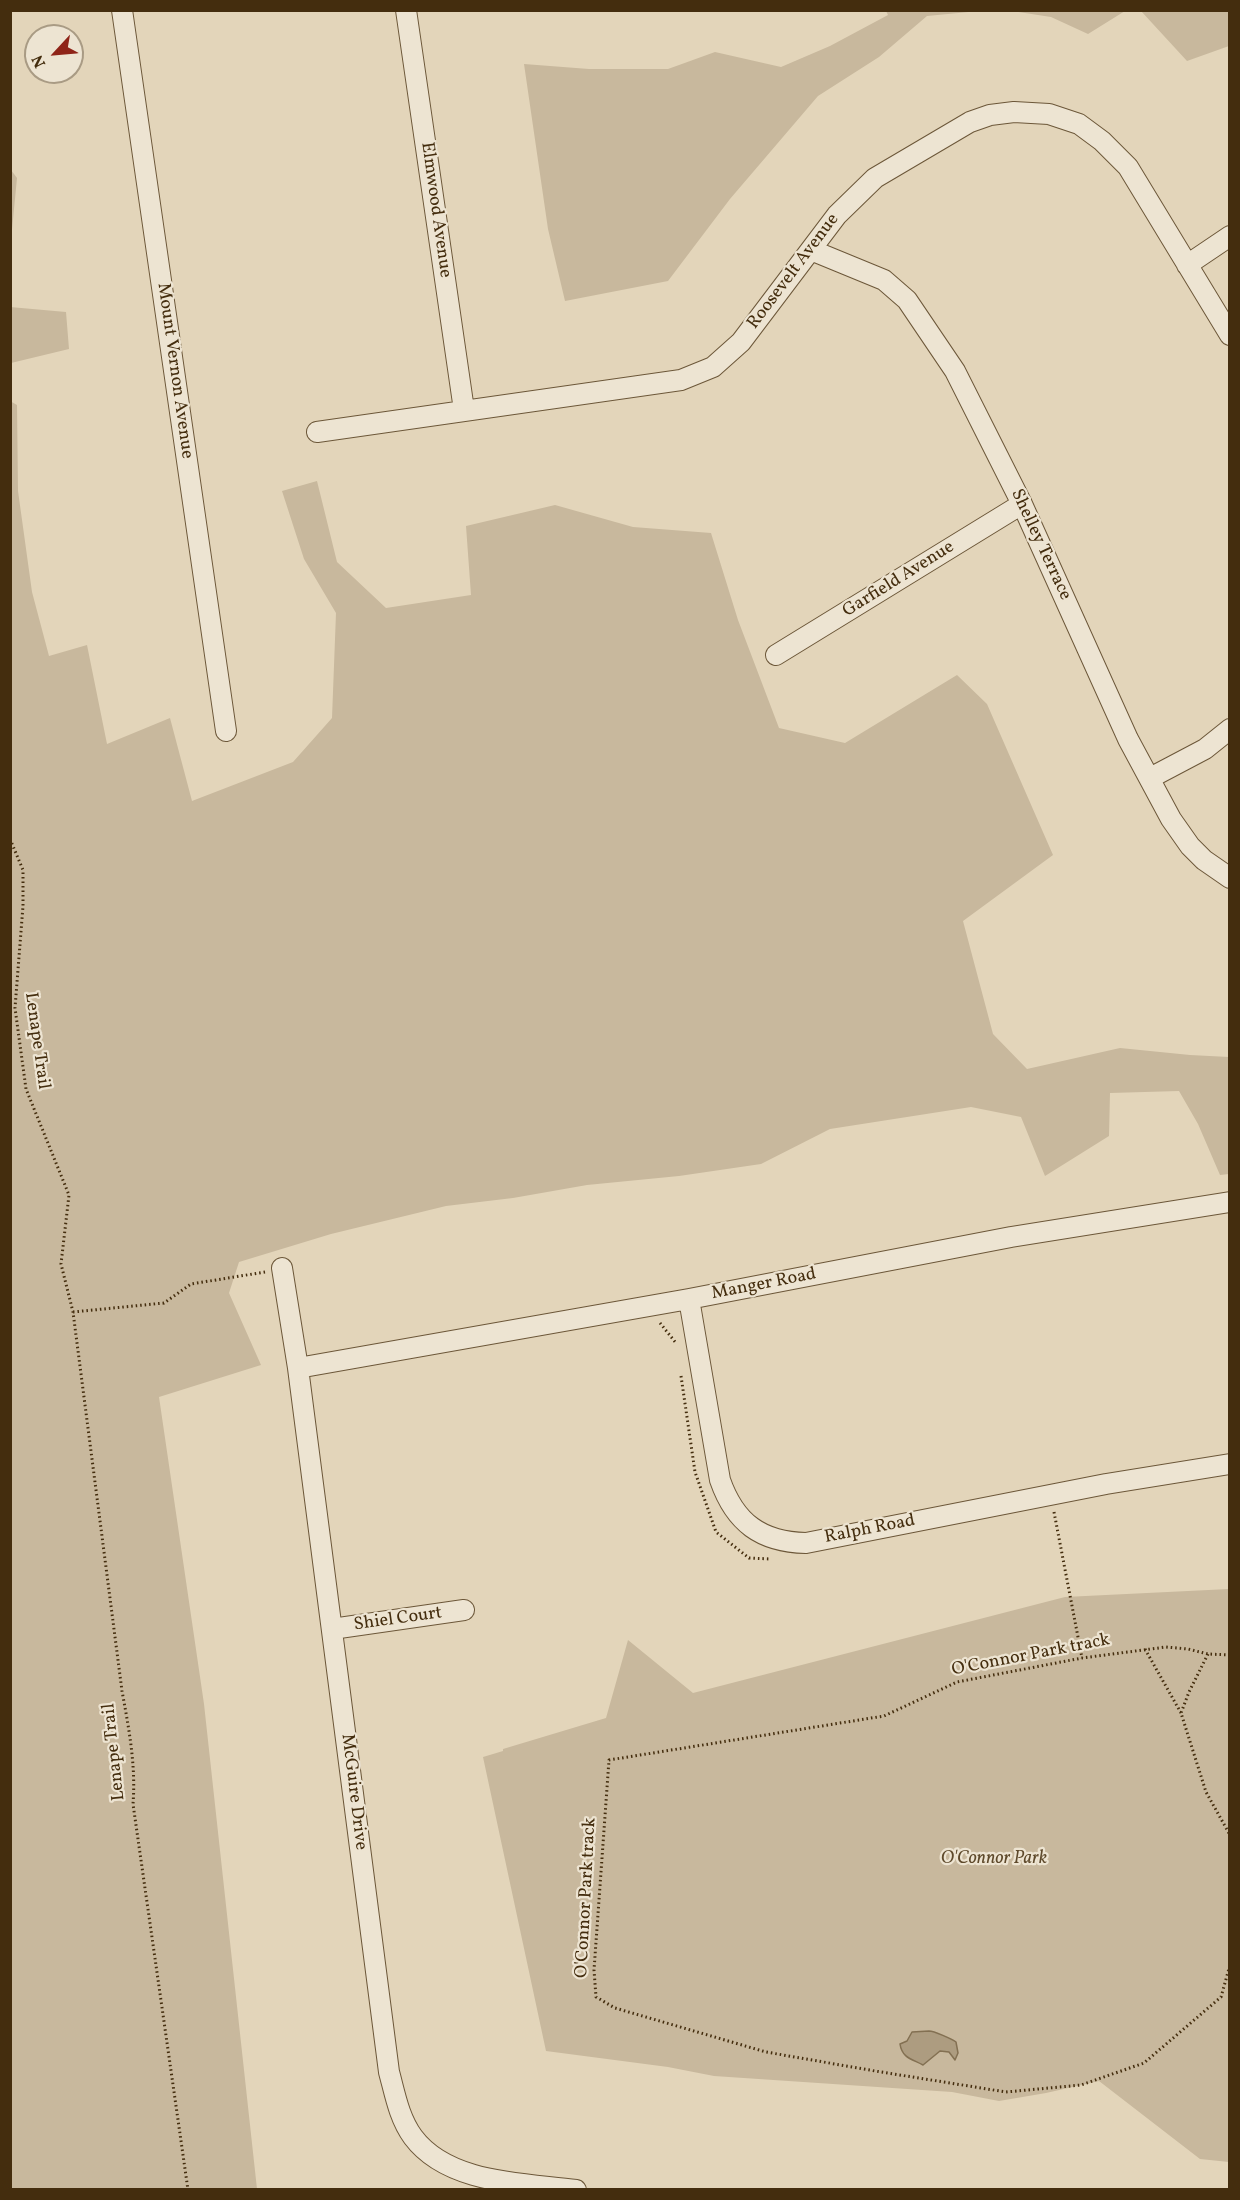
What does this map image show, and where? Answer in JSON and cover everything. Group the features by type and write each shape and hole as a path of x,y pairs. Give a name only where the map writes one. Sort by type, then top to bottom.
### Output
{"street":[{"name":"Mount Vernon Avenue","path":"122,10 226,731"},
{"name":"Elmwood Avenue","path":"406,10 464,411"},
{"name":"Roosevelt Avenue","path":"317,432 681,380 713,367 741,342 847,203 875,178 970,122 990,115 1014,112 1049,114 1079,124 1102,141 1128,167 1230,334"},
{"path":"1187,266 1230,236"},
{"name":"Shelley Terrace","path":"811,250 885,280 907,300 955,370 1022,504 1128,739 1172,819 1190,846 1204,860 1230,878"},
{"name":"Garfield Avenue","path":"776,655 1022,504"},
{"path":"1150,778 1205,749 1230,729"},
{"name":"Manger Road","path":"298,1368 689,1299 1011,1237 1230,1202"},
{"name":"McGuire Drive","path":"282,1268 298,1368 389,2072 401,2115 414,2138 457,2170 481,2177 576,2190"},
{"name":"Ralph Road","path":"689,1299 720,1480 734,1510 758,1532 773,1539 789,1543 806,1543 1106,1484 1230,1464"},
{"name":"Shiel Court","path":"332,1629 464,1610"}],"path":[{"name":"Lenape Trail","path":"10,839 23,870 23,906 15,1008 26,1089 69,1196 61,1264 73,1312 122,1691 130,1735 134,1769 133,1804 188,2190"},
{"path":"73,1312 164,1303 191,1284 282,1268"},
{"name":"O'Connor Park track","path":"1230,1654 1208,1654 1166,1647 1082,1658 957,1682 884,1716 609,1760 594,1970 596,1997 615,2008 766,2052 1006,2092 1081,2085 1144,2063 1221,1997 1230,1965"},
{"path":"1145,1649 1181,1713 1206,1792 1230,1835"},
{"path":"1181,1713 1208,1654"}],"green space":[{"path":"1125,10 1088,34 1051,17 1012,11"},
{"path":"886,11 979,11 927,16 879,57 818,96 730,199 668,281 565,301 548,229 524,64 589,69 668,69 715,52 781,67 830,46 888,15"},
{"path":"1141,11 1229,11 1229,46 1187,61"},
{"path":"11,170 17,178 11,240"},
{"path":"10,307 66,312 69,349 11,363"},
{"path":"10,401 17,405 18,491 32,592 49,656 87,645 107,744 170,718 192,801 293,762 332,718 336,613 304,559 282,491 317,481 337,562 386,608 471,595 466,526 555,505 633,527 711,533 738,620 779,728 845,743 957,675 987,704 1053,855 963,921 993,1034 1027,1069 1120,1048 1229,1057 1229,1174 1220,1175 1198,1124 1179,1091 1110,1093 1109,1136 1045,1176 1021,1117 971,1107 830,1129 761,1164 679,1176 587,1185 513,1198 446,1206 331,1234 239,1262 229,1293 261,1365 159,1397 204,1704 257,2189 11,2189"},
{"name":"O'Connor Park","path":"1229,1589 1229,2162 1200,2159 1099,2081 999,2101 952,2092 714,2076 668,2067 546,2051 483,1757 606,1718 628,1640 693,1693 1065,1597"}],"shaded area":[{"path":"929,2031 956,2042 958,2053 955,2060 949,2052 940,2051 923,2065 905,2055 900,2044 907,2041 912,2032"}]}
